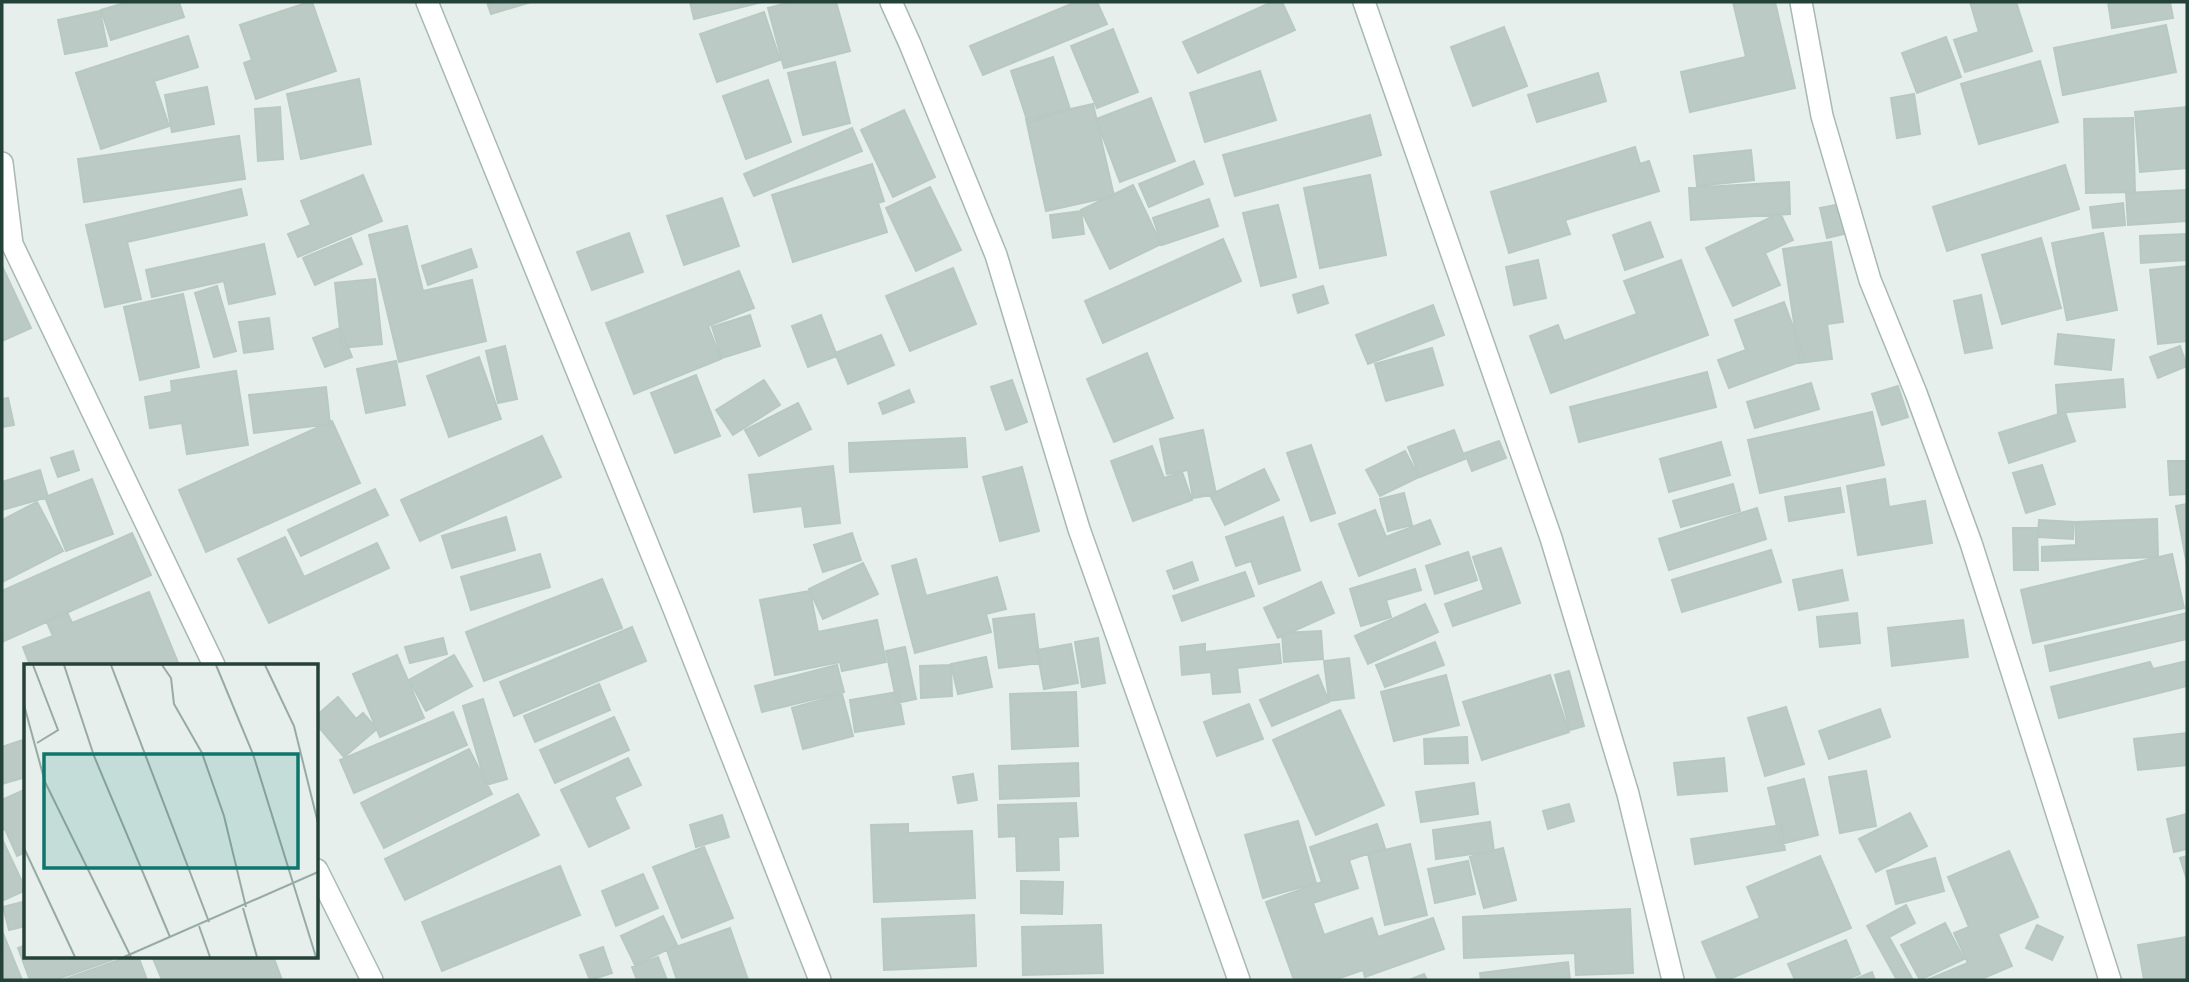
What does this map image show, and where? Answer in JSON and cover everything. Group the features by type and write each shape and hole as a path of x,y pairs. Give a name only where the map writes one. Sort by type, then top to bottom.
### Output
{"street":[{"path":"427,2 674,609 820,980"},
{"path":"891,2 996,256 1079,529 1239,980"},
{"path":"1364,2 1551,538 1628,794 1674,980"},
{"path":"1801,2 1822,116 1870,280 1916,393 1971,543 2110,980"},
{"path":"2,163 12,244 214,664"},
{"path":"318,872 372,980"}],"building":[{"path":"128,2 179,2 184,17 111,40 101,10"},
{"path":"312,2 336,71 256,99 244,63 252,60 240,25"},
{"path":"487,2 531,2 491,14"},
{"path":"690,2 762,2 694,19"},
{"path":"791,2 836,2 850,51 784,68 768,8"},
{"path":"1076,2 1097,2 1107,24 983,75 970,46"},
{"path":"1272,2 1282,2 1295,30 1198,73 1183,42"},
{"path":"1733,2 1775,2 1795,88 1690,112 1681,72 1746,57"},
{"path":"1970,2 2016,2 2032,51 1965,72 1954,40 1979,32"},
{"path":"2108,2 2170,2 2173,18 2112,28"},
{"path":"100,11 107,46 65,54 58,20"},
{"path":"764,12 780,60 717,82 700,34"},
{"path":"2166,25 2176,72 2063,95 2054,48"},
{"path":"1504,27 1527,86 1473,106 1451,47"},
{"path":"1113,29 1138,92 1097,108 1071,46"},
{"path":"188,36 198,67 154,81 169,126 101,149 76,73"},
{"path":"1946,37 1961,77 1917,93 1902,53"},
{"path":"1053,57 1070,109 1028,123 1011,71"},
{"path":"2040,61 2058,122 1979,144 1961,84"},
{"path":"835,62 850,123 803,135 788,73"},
{"path":"1260,71 1276,120 1205,142 1190,93"},
{"path":"1598,73 1606,101 1537,122 1528,95"},
{"path":"359,79 371,144 301,159 287,94"},
{"path":"768,80 791,142 746,159 723,96"},
{"path":"207,87 214,124 172,132 165,95"},
{"path":"1914,94 1920,134 1897,138 1891,98"},
{"path":"1151,98 1175,161 1120,182 1096,119"},
{"path":"1093,104 1114,196 1046,211 1026,119"},
{"path":"280,107 283,159 258,161 255,109"},
{"path":"2187,107 2187,168 2140,172 2135,112"},
{"path":"904,110 935,177 893,197 861,130"},
{"path":"1370,115 1381,155 1235,196 1223,155"},
{"path":"2133,118 2135,192 2086,193 2084,119"},
{"path":"852,128 862,151 754,196 744,174"},
{"path":"239,136 245,179 84,202 78,159"},
{"path":"1635,147 1640,164 1649,161 1659,191 1565,220 1570,234 1509,253 1491,192"},
{"path":"1751,150 1754,180 1697,186 1694,156"},
{"path":"1194,161 1203,184 1149,207 1139,184"},
{"path":"872,164 884,201 878,203 887,232 793,262 772,195"},
{"path":"2065,165 2079,209 1947,251 1933,207"},
{"path":"363,175 382,221 298,257 288,234 311,225 301,201"},
{"path":"1370,175 1386,255 1320,268 1304,188"},
{"path":"1789,182 1790,214 1691,220 1689,188"},
{"path":"1133,185 1161,244 1110,269 1081,210"},
{"path":"930,187 961,250 916,271 886,208"},
{"path":"241,189 247,215 127,242 141,299 105,307 86,225"},
{"path":"2187,190 2187,221 2128,225 2126,193"},
{"path":"722,198 739,246 684,265 667,216"},
{"path":"1209,199 1218,226 1162,245 1153,218"},
{"path":"1846,203 1852,232 1827,238 1820,208"},
{"path":"2123,203 2125,225 2093,228 2090,207"},
{"path":"1278,205 1296,277 1261,286 1243,213"},
{"path":"1081,211 1084,234 1053,238 1050,215"},
{"path":"1780,213 1793,240 1765,253 1780,285 1733,306 1706,248"},
{"path":"1650,222 1663,257 1625,270 1613,235"},
{"path":"407,226 423,291 472,280 486,341 399,362 369,235"},
{"path":"629,233 643,272 592,290 577,252"},
{"path":"2103,233 2117,310 2067,320 2052,243"},
{"path":"2187,234 2187,260 2141,263 2140,236"},
{"path":"351,238 362,264 315,285 303,258"},
{"path":"2041,238 2061,308 2002,324 1982,255"},
{"path":"1223,239 1241,281 1103,343 1085,301"},
{"path":"1831,242 1843,322 1827,324 1832,359 1800,363 1783,249"},
{"path":"264,244 275,294 229,304 224,281 152,297 146,270"},
{"path":"471,249 477,267 428,285 422,266"},
{"path":"1538,260 1546,298 1514,305 1506,267"},
{"path":"1681,260 1708,335 1551,393 1530,336 1558,325 1564,341 1637,314 1624,281"},
{"path":"2,266 31,328 2,341"},
{"path":"2187,266 2187,341 2158,344 2150,270"},
{"path":"953,268 976,324 910,351 886,296"},
{"path":"739,271 754,308 708,326 721,359 634,394 606,323"},
{"path":"375,279 382,344 342,348 335,283"},
{"path":"217,286 236,351 214,357 195,293"},
{"path":"1323,286 1328,303 1298,313 1293,295"},
{"path":"183,294 199,367 140,380 124,307"},
{"path":"1981,295 1992,348 1965,353 1954,301"},
{"path":"1784,302 1805,360 1729,388 1718,360 1746,350 1735,320"},
{"path":"1433,305 1444,335 1368,364 1356,335"},
{"path":"750,315 760,346 722,358 712,327"},
{"path":"821,315 837,356 808,367 792,326"},
{"path":"269,318 273,349 244,353 239,322"},
{"path":"340,328 352,357 325,367 313,338"},
{"path":"2058,334 2114,340 2111,370 2055,364"},
{"path":"881,335 894,365 848,384 835,353"},
{"path":"505,346 517,399 498,403 486,351"},
{"path":"2180,346 2187,366 2158,378 2150,357"},
{"path":"1432,348 1443,385 1386,401 1375,364"},
{"path":"1147,353 1173,418 1114,442 1087,379"},
{"path":"479,357 501,419 449,437 427,376"},
{"path":"396,361 405,405 366,413 357,369"},
{"path":"236,371 248,445 187,454 182,423 150,428 145,397 172,392 171,381"},
{"path":"1707,372 1716,407 1579,442 1570,407"},
{"path":"696,375 720,436 675,453 651,393"},
{"path":"2123,379 2125,407 2058,413 2056,385"},
{"path":"764,380 780,405 733,435 716,410"},
{"path":"1012,380 1027,422 1006,430 991,387"},
{"path":"1811,383 1819,409 1755,428 1747,402"},
{"path":"1898,386 1908,417 1882,425 1872,394"},
{"path":"326,387 330,424 254,433 249,395"},
{"path":"909,390 914,402 883,414 879,403"},
{"path":"8,398 14,425 2,427 2,399"},
{"path":"798,403 811,429 759,456 745,430"},
{"path":"1872,412 1884,465 1760,493 1748,440"},
{"path":"2065,412 2075,441 2009,463 1999,433"},
{"path":"332,421 360,483 206,552 179,490"},
{"path":"1203,430 1216,494 1193,498 1188,470 1167,474 1160,439"},
{"path":"1454,430 1465,459 1420,477 1408,447"},
{"path":"542,436 561,477 420,541 401,500"},
{"path":"965,438 967,467 850,472 849,443"},
{"path":"1499,441 1506,458 1472,471 1465,453"},
{"path":"1721,442 1730,475 1669,492 1660,459"},
{"path":"1311,445 1335,513 1311,521 1287,453"},
{"path":"1152,446 1164,478 1182,472 1192,500 1133,521 1111,461"},
{"path":"73,451 79,470 58,477 51,458"},
{"path":"1405,451 1419,477 1380,496 1366,470"},
{"path":"2168,461 2187,461 2187,494 2170,495"},
{"path":"2042,465 2055,504 2026,513 2013,473"},
{"path":"833,466 840,523 805,527 802,506 754,512 749,475"},
{"path":"1022,467 1039,531 1000,541 983,477"},
{"path":"1264,469 1279,500 1225,525 1210,495"},
{"path":"40,470 48,497 2,510 2,482"},
{"path":"92,479 113,534 66,551 45,497"},
{"path":"1885,479 1889,507 1925,501 1932,543 1858,555 1847,486"},
{"path":"1733,484 1740,511 1681,527 1673,501"},
{"path":"1840,488 1844,512 1789,521 1785,497"},
{"path":"375,489 388,515 301,556 288,530"},
{"path":"1404,493 1412,525 1388,531 1380,499"},
{"path":"37,502 63,551 2,582 2,520"},
{"path":"2187,504 2187,565 2176,506"},
{"path":"1757,508 1766,539 1669,570 1659,539"},
{"path":"1375,510 1386,537 1430,520 1440,544 1359,576 1339,524"},
{"path":"506,517 515,550 452,568 442,536"},
{"path":"1283,517 1300,570 1259,584 1251,561 1236,566 1226,537"},
{"path":"2157,519 2158,557 2042,561 2042,547 2076,545 2076,522"},
{"path":"2039,520 2074,522 2073,539 2038,537"},
{"path":"2013,528 2037,528 2038,570 2014,570"},
{"path":"132,533 151,575 2,642 2,591"},
{"path":"852,533 861,560 823,572 814,545"},
{"path":"285,537 304,577 377,543 389,568 269,623 238,559"},
{"path":"1501,548 1520,603 1453,626 1445,604 1484,590 1473,557"},
{"path":"1771,550 1781,582 1682,612 1672,580"},
{"path":"1468,552 1477,580 1435,594 1426,566"},
{"path":"540,554 550,587 471,610 461,577"},
{"path":"2172,554 2184,608 2033,643 2021,590"},
{"path":"916,559 926,596 997,577 1006,609 986,614 991,632 915,653 892,566"},
{"path":"1192,562 1198,580 1174,589 1167,571"},
{"path":"863,563 878,594 823,619 809,589"},
{"path":"1415,569 1421,590 1386,600 1391,617 1361,626 1350,589"},
{"path":"1842,570 1848,600 1799,610 1793,580"},
{"path":"1245,572 1254,596 1182,621 1173,596"},
{"path":"602,579 622,628 484,681 466,632"},
{"path":"1321,582 1334,613 1278,638 1264,608"},
{"path":"810,591 818,632 877,620 886,662 842,671 840,662 775,675 760,600"},
{"path":"149,592 179,664 30,664 23,647 53,636 46,620 67,612 72,623"},
{"path":"1425,604 1438,632 1368,664 1355,636"},
{"path":"1857,613 1860,643 1820,647 1817,617"},
{"path":"2187,613 2187,639 2050,671 2045,646"},
{"path":"1034,614 1040,663 999,668 993,619"},
{"path":"1963,620 1968,657 1892,666 1888,628"},
{"path":"632,627 646,661 514,716 500,682"},
{"path":"1321,631 1323,659 1284,662 1282,633"},
{"path":"443,638 447,654 410,663 405,647"},
{"path":"1098,638 1105,683 1082,687 1075,642"},
{"path":"1435,642 1444,665 1385,687 1376,665"},
{"path":"1071,644 1078,683 1044,689 1037,650"},
{"path":"1205,644 1205,652 1279,644 1281,663 1237,668 1240,692 1213,694 1211,672 1182,675 1180,647"},
{"path":"905,647 916,699 897,703 886,651"},
{"path":"397,655 424,718 380,737 353,674"},
{"path":"454,655 472,686 426,711 409,680"},
{"path":"986,657 992,687 958,694 951,664"},
{"path":"1349,658 1354,698 1329,701 1324,661"},
{"path":"2187,661 2187,686 2059,718 2051,687 2150,662 2153,669"},
{"path":"837,665 844,692 762,712 755,686"},
{"path":"951,665 952,696 921,698 920,666"},
{"path":"1569,671 1584,726 1570,730 1555,675"},
{"path":"1318,675 1329,702 1272,726 1260,700"},
{"path":"1446,675 1459,725 1394,741 1381,692"},
{"path":"1550,675 1569,732 1482,760 1463,702"},
{"path":"599,684 610,710 535,742 524,716"},
{"path":"898,692 904,724 855,732 850,700"},
{"path":"1076,692 1078,746 1012,749 1010,694"},
{"path":"842,694 853,736 803,749 792,708"},
{"path":"338,697 356,719 363,713 377,729 344,757 318,726 318,714"},
{"path":"483,699 507,779 486,785 463,706"},
{"path":"1249,704 1263,739 1217,756 1204,722"},
{"path":"1786,707 1804,764 1765,776 1748,718"},
{"path":"1880,709 1890,737 1829,759 1819,731"},
{"path":"1340,710 1384,805 1316,835 1273,740"},
{"path":"453,712 467,745 354,793 340,760"},
{"path":"614,717 629,750 555,783 540,750"},
{"path":"2187,733 2187,765 2138,770 2134,739"},
{"path":"1467,737 1468,763 1425,764 1424,739"},
{"path":"24,740 24,778 2,784 2,747"},
{"path":"469,749 492,794 384,848 361,803"},
{"path":"628,758 641,785 614,797 629,828 589,847 561,790"},
{"path":"1724,758 1727,791 1678,795 1674,763"},
{"path":"1078,763 1079,796 1000,799 999,766"},
{"path":"1866,771 1876,826 1840,833 1829,777"},
{"path":"973,774 977,800 958,803 953,777"},
{"path":"1804,779 1818,835 1781,844 1768,788"},
{"path":"1474,783 1478,814 1421,822 1416,792"},
{"path":"24,790 24,853 17,856 5,829 2,830 2,800"},
{"path":"518,794 539,835 405,900 385,859"},
{"path":"1076,803 1078,836 1058,837 1059,870 1017,871 1016,836 999,837 998,805"},
{"path":"1569,804 1574,821 1548,829 1543,811"},
{"path":"1910,813 1927,846 1876,872 1859,839"},
{"path":"2187,814 2187,849 2174,852 2167,819"},
{"path":"722,815 729,837 696,847 690,825"},
{"path":"1298,821 1316,883 1263,898 1245,835"},
{"path":"1490,822 1494,851 1436,859 1433,830"},
{"path":"908,824 908,833 972,831 975,898 874,902 871,825"},
{"path":"1377,824 1385,848 1349,860 1358,888 1313,903 1324,935 1372,918 1378,937 1433,918 1444,949 1365,977 1363,970 1334,980 1294,980 1266,902 1322,882 1310,847"},
{"path":"1781,825 1785,850 1695,864 1691,839"},
{"path":"2,839 24,891 2,901"},
{"path":"1410,844 1427,915 1385,925 1368,854"},
{"path":"704,847 733,918 682,938 653,867"},
{"path":"1503,848 1516,900 1484,908 1470,857"},
{"path":"2009,851 2038,917 1998,934 2012,966 1979,980 1927,980 1968,963 1954,933 1969,927 1948,877"},
{"path":"1820,856 1851,928 1727,980 1718,980 1702,942 1760,918 1747,887"},
{"path":"2187,856 2187,880 2180,858"},
{"path":"1935,858 1944,891 1896,904 1887,871"},
{"path":"1468,861 1475,894 1435,903 1428,869"},
{"path":"560,866 580,915 442,971 422,922"},
{"path":"643,874 658,908 616,926 602,891"},
{"path":"1021,881 1063,882 1062,914 1021,913"},
{"path":"24,902 24,926 9,930 3,907"},
{"path":"1906,905 1915,923 1889,937 1913,980 1897,980 1867,926"},
{"path":"1630,909 1633,973 1576,975 1575,953 1464,958 1463,917"},
{"path":"974,915 976,966 884,970 882,919"},
{"path":"663,916 677,945 635,965 621,936"},
{"path":"1945,923 1964,959 1920,980 1901,945"},
{"path":"1101,925 1103,973 1023,975 1022,927"},
{"path":"2037,925 2063,937 2052,960 2026,948"},
{"path":"730,928 748,980 677,980 667,950"},
{"path":"2,931 22,980 2,980"},
{"path":"2187,937 2187,980 2144,980 2138,945"},
{"path":"1846,940 1860,974 1846,980 1795,980 1788,964"},
{"path":"24,946 24,958 112,960 55,980 30,980 18,948"},
{"path":"603,947 612,973 590,980 580,955"},
{"path":"658,957 667,980 637,980 632,967"},
{"path":"124,958 139,958 147,980 63,980"},
{"path":"153,958 274,958 282,980 162,980"},
{"path":"1568,962 1570,980 1481,980 1480,973"},
{"path":"1872,972 1875,980 1853,980"},
{"path":"1424,974 1427,980 1409,980"}]}
